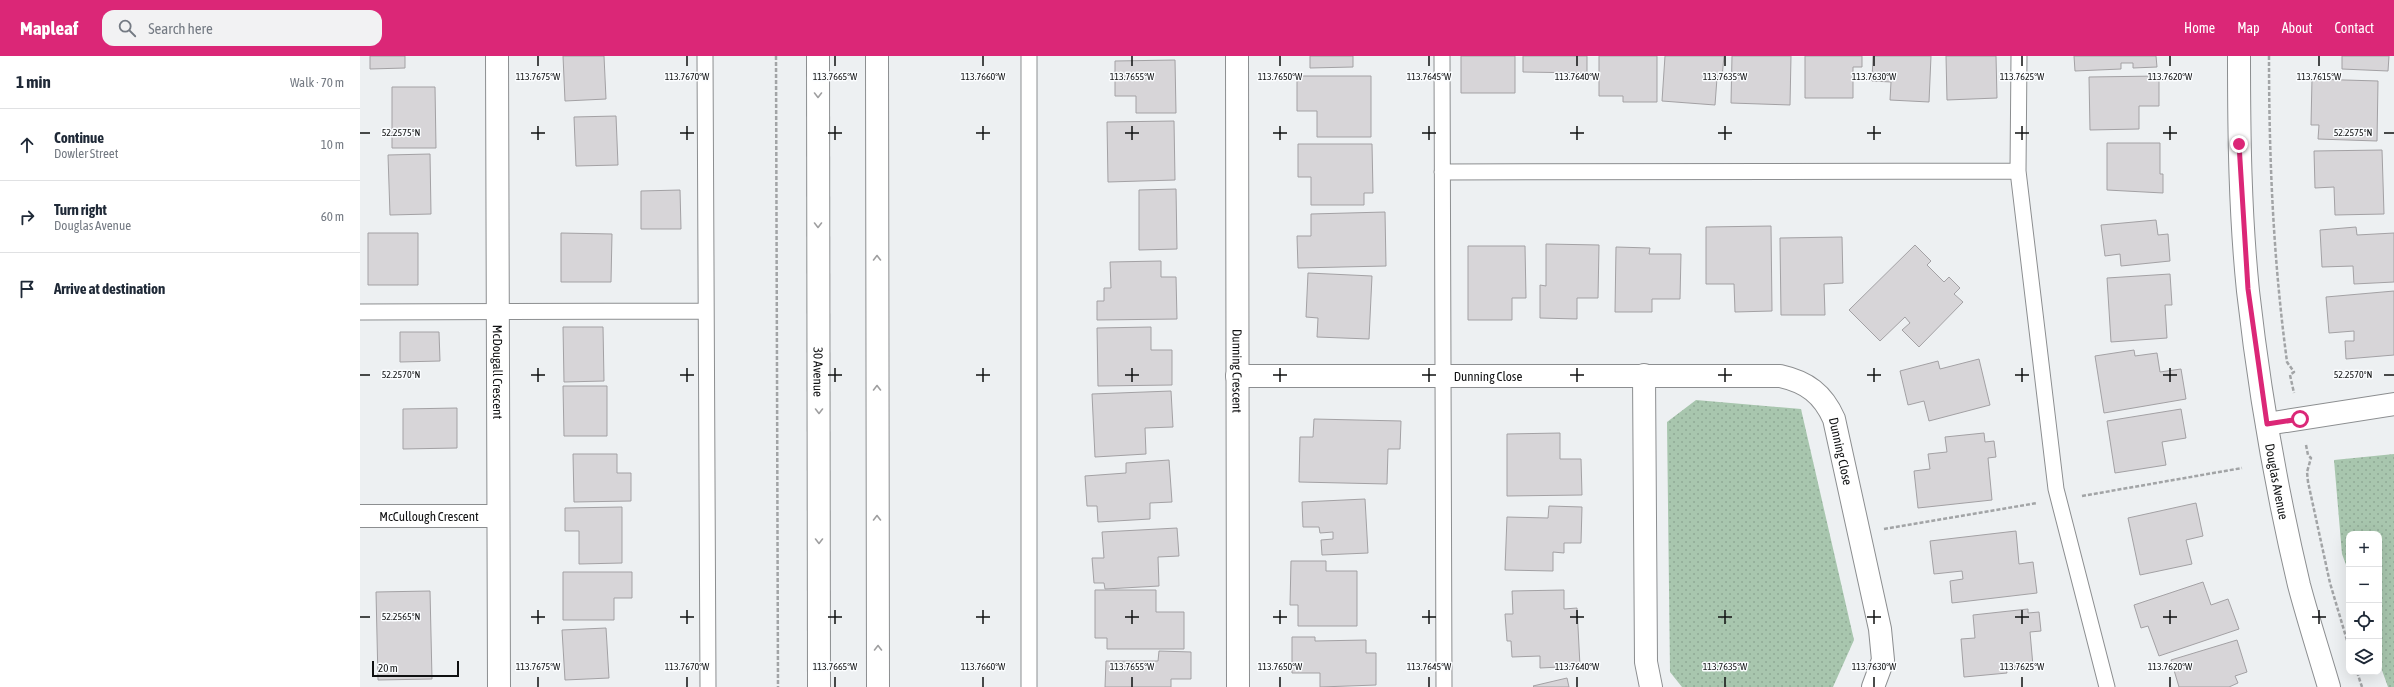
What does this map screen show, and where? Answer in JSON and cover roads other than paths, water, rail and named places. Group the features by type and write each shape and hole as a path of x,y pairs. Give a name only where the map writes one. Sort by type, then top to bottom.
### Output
{"street":[{"name":"McDougall Crescent","path":"497,56 499,687"},
{"name":"30 Avenue","path":"818,56 819,687"},
{"path":"877,56 878,687"},
{"name":"Dunning Crescent","path":"1237,56 1238,687"},
{"name":"Douglas Avenue","path":"2239,56 2239,144 2248,289 2267,424 2300,587 2329,687"},
{"path":"1644,375 1646,662 1651,687"},
{"name":"Dunning Close","path":"1237,376 1780,376 1794,379 1810,386 1828,405 1834,419 1880,629 1883,660 1873,687"},
{"path":"2267,424 2394,404"},
{"name":"McCullough Crescent","path":"360,516 498,516"}],"lane":[{"path":"705,56 708,687"},
{"path":"1029,56 1029,687"},
{"path":"1442,56 1444,687"},
{"path":"2019,56 2018,171 2057,500 2107,687"},
{"path":"1442,172 2018,171"},
{"path":"360,312 706,311"}]}
